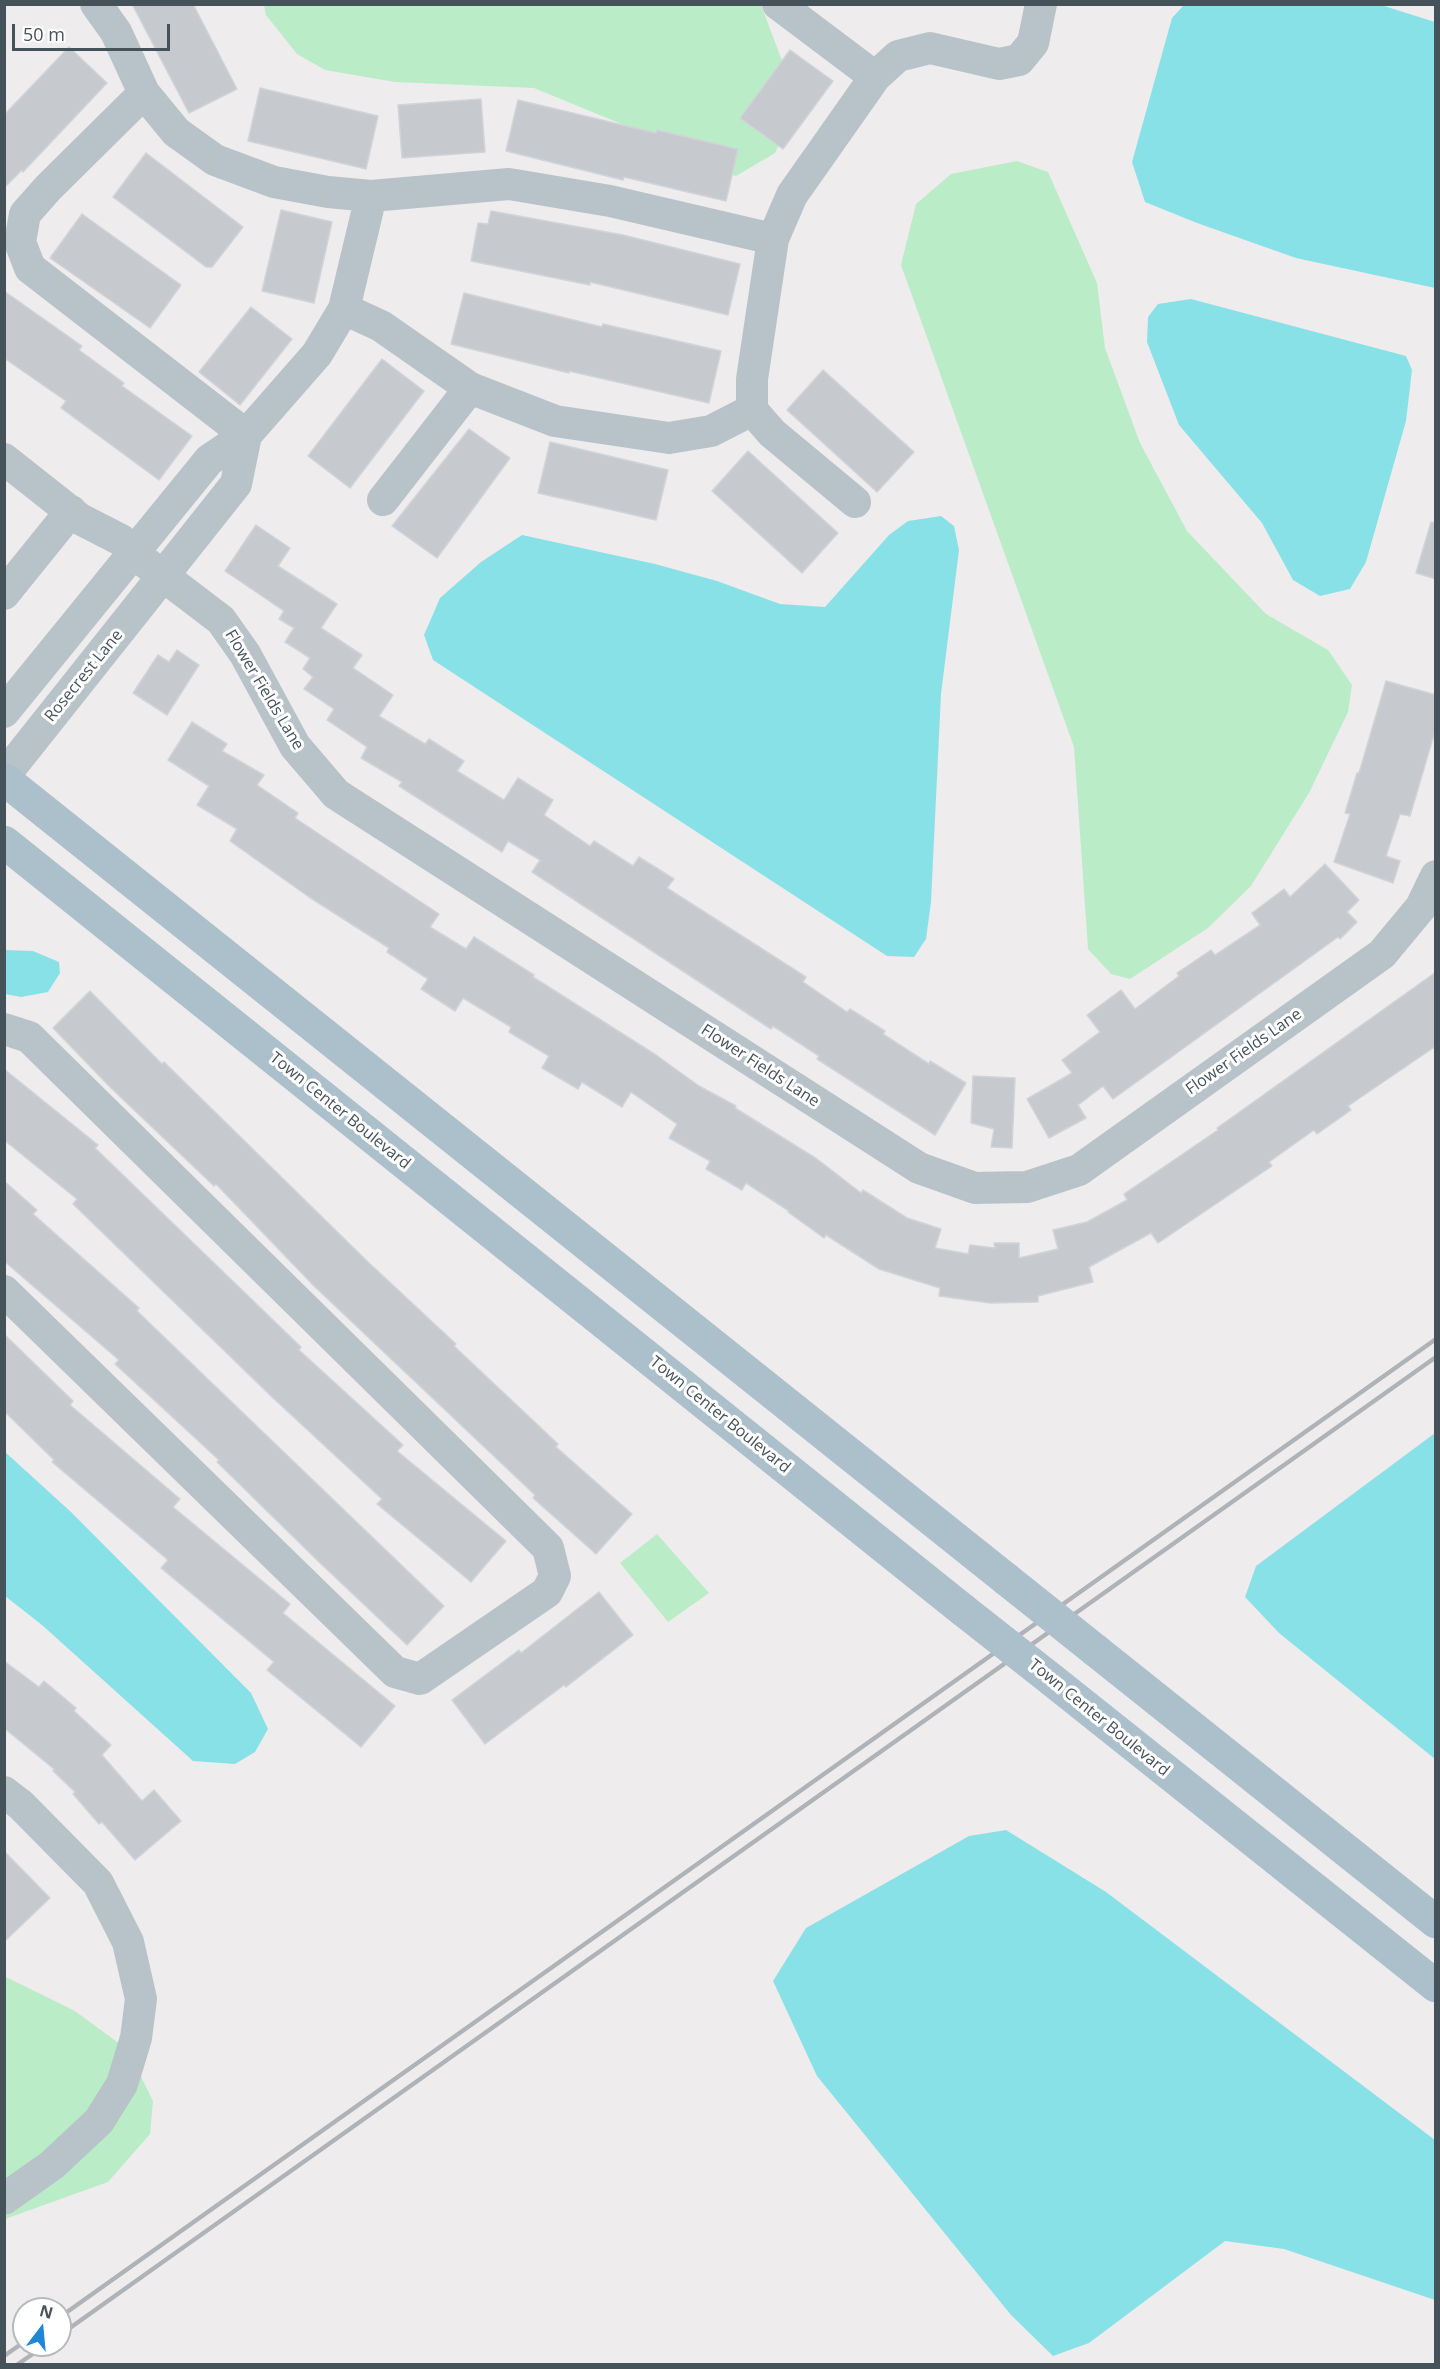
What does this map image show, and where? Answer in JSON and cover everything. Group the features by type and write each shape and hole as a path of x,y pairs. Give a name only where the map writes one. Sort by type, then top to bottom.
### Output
{"main road":[{"path":"4,777 1436,1922"},
{"name":"Town Center Boulevard","path":"4,842 1436,1986"}],"street":[{"path":"96,4 117,32 144,93 176,132 214,160 274,182 328,192 371,196 509,184 610,201 773,239"},
{"path":"778,4 875,76"},
{"path":"855,502 772,433 752,410 752,379 773,239 792,195 875,76 898,56 930,48 999,64 1019,60 1033,43 1041,4"},
{"path":"144,93 48,188 25,214 20,242 30,268 246,435"},
{"path":"4,712 209,460 246,435 317,354 344,309 371,196"},
{"path":"344,309 381,326 470,388 555,421 669,438 711,431 752,410"},
{"path":"383,500 470,388"},
{"name":"Rosecrest Lane","path":"4,777 236,484 246,435"},
{"name":"Flower Fields Lane","path":"4,459 81,519 121,540 133,553 221,620 245,654 295,746 336,794 919,1168 975,1188 1027,1187 1079,1170 1382,954 1421,908 1436,876"},
{"path":"4,594 70,511"},
{"path":"4,1029 29,1037 548,1548 555,1576 547,1592 420,1679 395,1672 4,1291"},
{"path":"4,1792 21,1804 98,1883 128,1942 141,1999 136,2038 122,2084 99,2121 52,2165 4,2199"}],"green space":[{"path":"264,5 761,5 784,66 792,116 775,153 736,176 690,165 646,134 534,88 395,82 325,70 297,54 266,15"},
{"path":"1017,161 1048,172 1097,283 1105,348 1140,443 1187,531 1266,614 1328,650 1352,685 1348,712 1309,793 1251,886 1208,928 1130,979 1111,974 1088,949 1074,747 901,265 916,204 951,174"},
{"path":"657,1534 709,1593 668,1622 620,1563"},
{"path":"4,1976 75,2011 128,2050 153,2101 150,2134 108,2182 5,2219"}],"water":[{"path":"1184,5 1381,5 1435,22 1435,288 1296,258 1145,202 1132,162 1172,18"},
{"path":"1191,299 1406,356 1412,370 1406,421 1366,562 1350,589 1320,596 1293,580 1262,523 1179,425 1147,342 1148,317 1158,304"},
{"path":"941,516 954,526 959,550 941,694 931,902 926,939 914,957 887,956 433,660 424,635 440,598 481,562 522,535 655,564 717,581 780,604 825,607 889,535 908,521"},
{"path":"5,950 33,951 59,962 60,973 48,992 21,997 5,994"},
{"path":"1435,1433 1435,1759 1279,1633 1245,1597 1256,1566"},
{"path":"4,1451 71,1512 251,1693 268,1729 255,1752 235,1764 193,1761 42,1625 5,1596"},
{"path":"1006,1830 1106,1892 1435,2140 1435,2300 1284,2249 1225,2241 1089,2343 1053,2356 1011,2315 817,2076 773,1981 806,1928 969,1836"}],"building":[{"path":"132,4 193,4 237,89 189,113"},
{"path":"69,47 107,83 23,172 22,170 4,188 4,115"},
{"path":"790,50 833,81 783,149 740,118"},
{"path":"260,88 378,116 366,169 248,141"},
{"path":"481,99 485,152 402,158 398,105"},
{"path":"518,100 656,133 657,130 738,149 726,201 624,177 623,180 506,151"},
{"path":"146,153 243,227 212,267 206,267 113,197"},
{"path":"281,210 332,222 314,303 262,291"},
{"path":"491,211 623,235 740,264 728,315 590,282 590,285 471,261 478,223 488,224"},
{"path":"82,214 181,285 150,328 50,258"},
{"path":"4,291 82,346 79,350 124,383 122,386 192,436 159,480 61,408 66,401 4,358"},
{"path":"464,293 602,327 603,324 721,351 709,403 569,371 569,373 451,344"},
{"path":"251,307 292,339 240,405 199,372"},
{"path":"382,359 424,391 350,488 308,456"},
{"path":"823,370 914,452 877,492 787,410"},
{"path":"469,429 510,458 437,558 392,526"},
{"path":"550,442 668,470 656,520 538,493"},
{"path":"748,451 838,533 802,573 712,491"},
{"path":"1431,522 1436,523 1436,579 1416,573"},
{"path":"256,525 290,548 278,566 337,604 321,628 362,655 353,668 393,695 379,716 425,744 429,739 464,761 457,771 504,800 518,778 553,800 544,815 590,846 594,841 633,866 639,857 674,879 667,888 806,977 803,982 847,1012 850,1009 885,1031 883,1034 929,1064 930,1061 966,1083 935,1135 817,1059 819,1056 773,1026 771,1029 532,872 540,860 508,841 502,852 399,786 402,782 361,758 367,747 327,720 334,709 304,689 313,677 303,669 310,658 285,642 294,628 279,619 284,611 225,571"},
{"path":"177,650 199,665 167,715 133,693 158,655 169,662"},
{"path":"1386,681 1436,695 1436,728 1410,816 1400,814 1386,856 1400,861 1393,883 1334,862 1350,814 1345,813"},
{"path":"192,722 227,744 222,751 264,775 257,785 298,813 295,818 439,914 430,927 466,949 474,937 656,1055 699,1086 736,1106 735,1108 817,1159 861,1193 863,1190 907,1218 941,1229 935,1248 968,1254 970,1245 995,1248 994,1243 1019,1243 1019,1258 1058,1249 1053,1230 1087,1222 1127,1200 1124,1194 1218,1130 1217,1128 1436,972 1436,1046 1348,1106 1351,1110 1317,1134 1314,1130 1269,1162 1272,1166 1158,1243 1151,1233 1089,1267 1093,1282 1038,1296 1038,1302 990,1303 939,1296 940,1288 879,1269 826,1235 824,1238 789,1211 746,1183 742,1190 706,1169 710,1161 669,1138 677,1124 631,1092 622,1107 582,1082 578,1089 542,1068 549,1056 509,1032 511,1027 463,998 455,1011 421,989 428,979 387,952 389,948 309,897 230,841 237,829 197,805 209,786 168,760"},
{"path":"1325,864 1359,900 1347,912 1357,922 1340,939 1338,937 1113,1099 1103,1086 1078,1105 1086,1118 1049,1138 1027,1099 1072,1073 1062,1060 1100,1032 1087,1015 1121,990 1135,1009 1179,976 1177,973 1211,950 1215,955 1260,925 1252,913 1284,889 1290,897"},
{"path":"90,991 162,1064 164,1062 367,1261 456,1344 454,1346 558,1444 556,1447 632,1514 596,1554 533,1498 535,1495 314,1286 216,1184 214,1186 111,1088 53,1028"},
{"path":"4,1069 98,1145 95,1148 301,1347 299,1350 403,1445 397,1451 506,1541 471,1582 377,1504 382,1499 272,1397 73,1204 77,1199 4,1140"},
{"path":"973,1076 1015,1078 1012,1148 991,1147 994,1129 971,1123"},
{"path":"4,1181 37,1210 33,1214 139,1308 137,1311 444,1606 407,1645 217,1462 219,1460 115,1364 119,1360 4,1261"},
{"path":"4,1334 73,1401 70,1405 180,1499 173,1507 290,1604 283,1613 395,1706 361,1747 267,1670 274,1662 161,1568 168,1560 52,1462 54,1460 4,1411"},
{"path":"599,1592 633,1635 566,1687 564,1685 485,1744 452,1700 519,1650 521,1653"},
{"path":"4,1661 39,1687 44,1681 76,1708 74,1711 111,1745 102,1755 142,1801 154,1790 181,1821 135,1860 102,1822 99,1824 73,1794 75,1792 53,1771 54,1769 4,1728"},
{"path":"4,1851 50,1898 4,1942"}],"railway":[{"path":"72,2308 1436,1339"},
{"path":"72,2326 1436,1357"},
{"path":"4,2356 12,2350"},
{"path":"18,2364 28,2357"}]}
